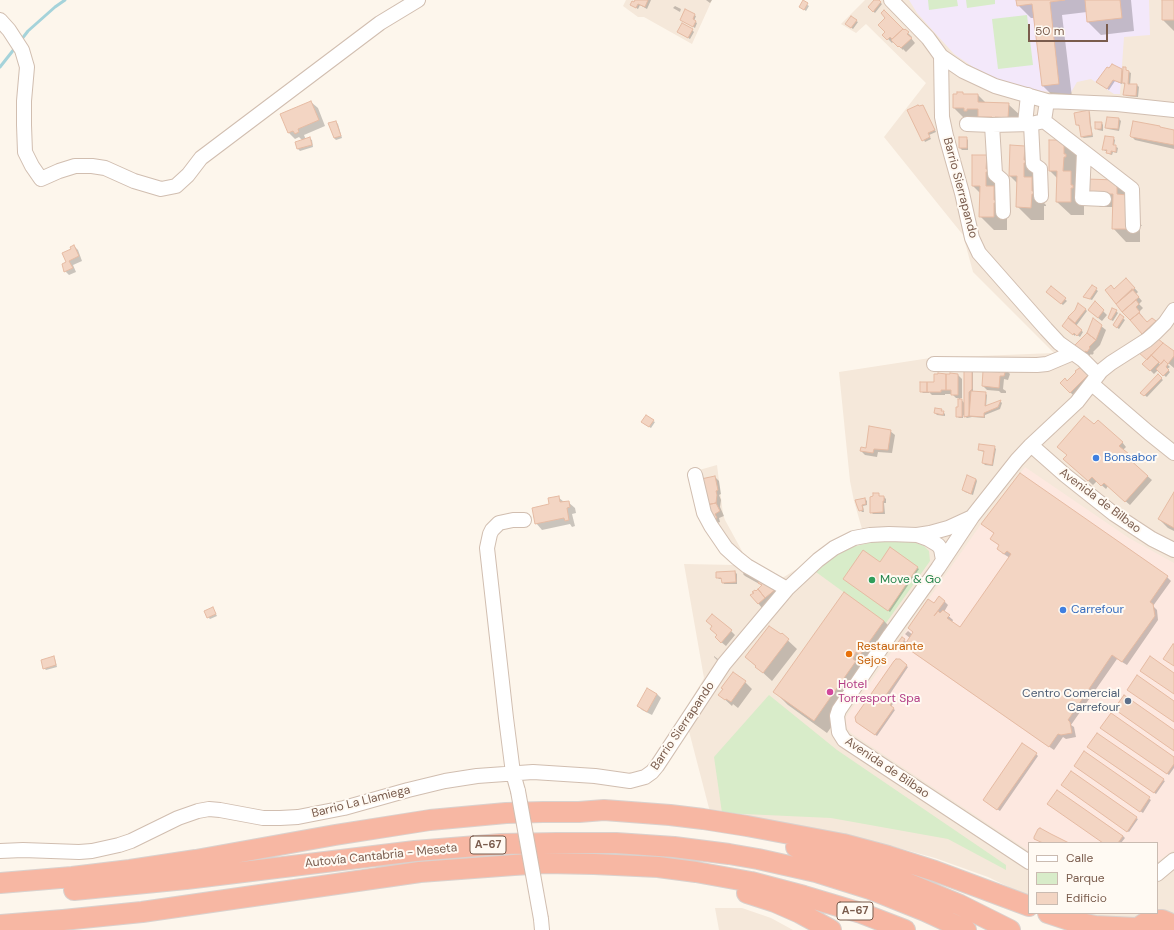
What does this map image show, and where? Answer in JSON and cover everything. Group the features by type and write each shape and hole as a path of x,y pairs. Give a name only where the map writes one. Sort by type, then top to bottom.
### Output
{"highway":[{"path":"0,883 130,870 430,820 506,813 579,812 604,810 670,815 747,826 828,841 914,863 1028,906"},
{"path":"579,812 605,818 644,820 702,828 767,840 822,854 897,879 960,905 1010,930"},
{"name":"Autovía Cantabria - Meseta","path":"0,894 137,885 367,856 444,848 501,844 616,844 674,847 715,852 758,859 816,872 870,889 925,911 966,930"},
{"path":"546,863 690,881 738,891 788,907 831,930"},
{"name":"Autovía Cantabria - Meseta","path":"0,924 63,920 142,912 420,872 546,863 621,864 658,867 751,882 861,913 905,930"},
{"path":"1051,914 1089,925 1112,928 1154,922"}],"street":[{"path":"4,25 22,50 27,67 24,101 25,152 41,179 75,166 92,166 105,168 134,181 161,189 176,186 201,158 380,23 418,0"},
{"path":"897,3 928,38 941,56 963,71 995,86 1047,101 1117,104 1174,110"},
{"name":"Barrio Sierrapando","path":"941,56 942,117 972,238 979,253 1059,343 1083,360 1095,379 1149,433 1174,453"},
{"path":"1028,95 1033,123 1033,164 1040,169 1041,196"},
{"path":"1033,123 1047,101"},
{"path":"1033,123 1084,152 1132,189 1133,226"},
{"name":"Barrio Sierrapando","path":"967,124 992,125 1033,123"},
{"path":"992,125 995,174 1002,180 1003,212"},
{"path":"1084,152 1082,198 1104,199"},
{"name":"Barrio Sierrapando","path":"943,560 972,517 1012,465 1077,402 1111,362 1147,340 1165,323 1174,310"},
{"path":"934,364 1037,365 1047,364 1073,353"},
{"name":"Avenida de Bilbao","path":"1031,445 1098,502 1145,534 1174,550"},
{"path":"695,475 704,513 726,548 747,566 787,589"},
{"name":"Barrio Sierrapando","path":"923,537 972,517"},
{"path":"524,520 513,520 499,523 490,534 487,548 513,773 518,791 542,924"},
{"name":"Barrio Sierrapando","path":"513,773 553,773 594,776 630,781 645,777 657,766 724,664 787,589 823,556 834,548 854,538 870,535 889,534 941,539 955,542"},
{"path":"923,537 938,545 941,549 943,560"},
{"name":"Avenida de Bilbao","path":"943,560 890,634 839,710 837,721 839,732 844,740 856,749 1028,861"},
{"name":"Barrio La Llamiega","path":"0,851 92,851 131,841 178,818 198,811 209,809 220,810 263,818 298,817 344,808 445,781 477,776 513,773"},
{"path":"1158,868 1173,861"},
{"path":"1158,873 1173,861"}],"shaded area":[{"path":"626,0 712,0 692,44 644,17 638,17 623,6"},
{"path":"865,0 1174,0 1174,930 1081,914 1158,914 1158,842 1028,842 1028,897 988,877 935,858 895,847 823,831 710,812 684,712 704,678 684,564 736,565 692,472 717,465 725,520 748,562 779,580 862,529 850,481 839,372 930,358 1054,353 973,272 963,235 884,137 926,83 866,24 856,33 841,24"},
{"path":"909,0 1149,0 1150,35 1124,37 1120,94 1114,94 1091,79 1077,82 1070,94 1041,91 1000,80 973,67 954,54 917,13"},
{"name":"Centro Comercial Carrefour","path":"1025,467 1129,538 1174,563 1174,850 1158,861 1158,842 1028,842 1028,850 851,733 847,728 846,717 981,524"},
{"path":"715,908 742,908 771,918 793,930 719,930"}],"green space":[{"path":"928,0 957,0 958,6 929,10"},
{"path":"966,0 995,0 995,4 967,8"},
{"path":"1027,15 1033,65 998,69 992,19"},
{"name":"Move & Go","path":"897,540 913,542 924,546 929,551 930,561 886,623 816,572 832,558 852,547 877,541"},
{"path":"769,695 837,750 1006,865 1006,870 948,839 831,818 722,813 714,757"}],"building":[{"path":"635,0 648,0 645,7 638,4 636,8 630,5 632,1 634,2"},
{"path":"803,0 808,3 804,10 799,7"},
{"path":"874,0 879,0 881,2 873,12 868,7"},
{"path":"1016,0 1065,0 1050,2 1059,84 1042,86 1032,4 1017,6"},
{"path":"1085,0 1120,0 1122,18 1087,22"},
{"path":"1162,0 1174,0 1174,20 1162,20"},
{"path":"685,9 695,14 693,19 696,21 693,27 680,20"},
{"path":"884,10 903,29 892,39 890,37 887,40 882,35 885,32 878,25 885,18 881,13"},
{"path":"851,16 857,20 851,28 845,24"},
{"path":"682,23 693,29 688,38 677,32"},
{"path":"903,29 909,32 907,34 912,38 901,48 891,40"},
{"path":"1112,64 1122,69 1121,83 1113,80 1107,89 1096,82 1107,67 1109,68"},
{"path":"1123,67 1126,67 1126,70 1129,71 1128,84 1137,84 1136,96 1123,95 1125,83 1122,83"},
{"path":"957,92 963,92 963,94 978,94 978,102 1009,103 1008,118 995,117 994,120 991,119 992,117 978,117 978,109 967,109 967,111 964,111 964,108 953,108 953,94 957,94"},
{"path":"311,101 319,120 298,129 299,132 295,134 293,131 288,133 280,114"},
{"path":"918,105 923,105 935,130 928,133 930,137 922,141 907,110"},
{"path":"1089,110 1092,135 1081,137 1079,125 1076,125 1074,113"},
{"path":"1107,117 1119,118 1118,129 1105,128"},
{"path":"336,121 341,136 334,138 328,123"},
{"path":"1133,121 1174,130 1174,145 1131,137"},
{"path":"1095,122 1102,122 1101,129 1095,129"},
{"path":"1105,136 1114,137 1113,145 1116,145 1116,152 1111,151 1111,154 1106,153 1107,150 1102,150"},
{"path":"310,137 312,145 297,149 295,142"},
{"path":"959,137 967,137 967,148 959,148"},
{"path":"1049,140 1064,140 1064,154 1066,154 1066,157 1064,157 1063,171 1071,171 1071,185 1073,185 1073,188 1071,188 1071,202 1056,202 1057,171 1049,171"},
{"path":"1010,145 1025,146 1024,160 1026,160 1026,163 1024,163 1024,177 1032,177 1032,191 1034,191 1034,194 1032,194 1031,208 1016,207 1017,176 1009,176"},
{"path":"972,155 987,155 986,169 989,169 989,172 986,172 986,186 994,186 994,200 996,200 996,203 994,203 994,217 979,217 980,186 972,186"},
{"path":"1086,179 1117,180 1117,194 1127,195 1127,229 1112,229 1113,194 1086,194"},
{"path":"74,245 79,256 69,261 73,268 64,272 62,264 66,262 62,253 71,249 70,247"},
{"path":"1126,278 1135,288 1116,304 1105,290 1111,285 1114,289"},
{"path":"1092,285 1097,288 1090,299 1083,297"},
{"path":"1051,286 1066,298 1061,304 1046,292"},
{"path":"1132,289 1139,297 1122,312 1116,304"},
{"path":"1136,300 1139,304 1136,307 1140,312 1130,320 1122,312"},
{"path":"1095,301 1104,310 1098,318 1088,310"},
{"path":"1078,303 1086,309 1075,323 1068,317 1075,310"},
{"path":"1112,308 1117,310 1111,320 1108,318"},
{"path":"1139,313 1147,322 1152,318 1156,321 1142,334 1130,320"},
{"path":"1120,314 1124,317 1117,328 1113,325"},
{"path":"1068,318 1082,330 1077,336 1074,333 1073,335 1062,326"},
{"path":"1093,318 1102,325 1096,340 1087,333"},
{"path":"1087,333 1096,340 1089,347 1090,348 1087,352 1086,351 1083,353 1074,346"},
{"path":"1156,337 1163,343 1147,360 1138,352"},
{"path":"1163,343 1174,351 1174,356 1168,364 1164,360 1161,364 1151,355"},
{"path":"1151,355 1159,362 1150,371 1142,364"},
{"path":"1164,360 1168,364 1166,367 1169,370 1163,376 1156,369"},
{"path":"964,366 972,366 972,389 969,392 969,416 964,417"},
{"path":"1081,367 1089,374 1070,393 1060,383 1065,378 1067,381 1076,372 1075,371"},
{"path":"1001,368 1006,369 1004,376 1000,376 999,388 982,386 983,371 1000,372"},
{"path":"934,374 946,374 946,390 941,390 941,392 927,392 927,382 934,382"},
{"path":"946,374 958,374 958,395 951,395 951,390 946,390"},
{"path":"1158,374 1162,378 1144,396 1140,393"},
{"path":"920,382 927,382 927,392 920,392"},
{"path":"971,391 986,392 985,406 1001,400 998,407 984,413 984,417 969,416"},
{"path":"958,399 962,399 962,417 956,417"},
{"path":"935,408 942,409 941,411 944,411 943,415 934,413"},
{"path":"646,415 654,420 649,427 641,422"},
{"name":"Bonsabor","path":"1084,416 1094,424 1098,420 1123,442 1119,446 1129,454 1127,457 1148,476 1125,502 1104,483 1101,486 1092,477 1088,481 1063,459 1067,455 1057,447"},
{"path":"869,426 891,430 888,450 874,449 873,453 860,451 861,447 866,448"},
{"path":"979,444 995,446 992,465 982,463 984,451 978,450"},
{"name":"Carrefour","path":"1020,473 1168,576 1150,602 1153,604 1155,616 1122,662 1112,655 1068,720 1070,722 1072,733 1061,735 1058,734 1049,747 904,646 913,632 908,628 928,599 934,603 939,596 945,601 934,616 938,611 940,613 943,610 950,615 947,618 960,627 1011,554 1007,551 1004,554 997,549 999,545 990,539 994,533 981,524"},
{"path":"967,475 976,479 971,494 962,490"},
{"path":"715,476 718,490 716,491 716,503 706,505 701,479"},
{"path":"1174,492 1174,528 1158,519"},
{"path":"873,493 879,493 879,496 884,496 883,512 870,513 870,497 873,496"},
{"path":"559,496 560,502 569,501 570,507 567,508 569,520 565,521 564,518 535,524 532,508 549,504 548,498"},
{"path":"865,498 866,504 862,505 863,510 859,511 855,500"},
{"path":"716,503 720,511 715,514 717,518 712,520 706,505"},
{"path":"890,547 918,567 888,611 843,579 863,550 880,562"},
{"path":"735,571 736,582 722,583 721,578 716,578 716,572"},
{"path":"760,577 776,589 765,598 758,589 762,585 758,583"},
{"path":"758,589 765,598 758,604 750,595"},
{"path":"844,592 884,621 860,655 856,652 853,659 856,661 814,721 773,692"},
{"path":"213,607 216,614 207,618 204,611"},
{"path":"712,614 732,630 721,643 715,637 717,635 710,629 712,626 706,621"},
{"path":"769,626 781,634 782,633 789,639 763,673 745,657"},
{"path":"902,637 905,639 900,647 896,645"},
{"path":"1174,644 1174,666 1163,659"},
{"path":"54,656 56,665 43,669 41,660"},
{"path":"1150,656 1174,673 1174,694 1140,671"},
{"path":"896,659 900,659 907,665 886,695 893,700 890,705 894,708 875,735 856,722 855,717"},
{"path":"733,672 746,681 731,702 718,695 723,689 721,688"},
{"path":"1137,675 1174,701 1174,722 1127,690"},
{"path":"647,688 657,694 647,712 637,706"},
{"path":"1124,695 1174,730 1174,751 1114,709"},
{"path":"1111,713 1174,757 1174,764 1167,774 1100,728"},
{"path":"1097,733 1164,779 1154,793 1087,747"},
{"path":"1022,743 1037,753 997,810 983,800"},
{"path":"1084,751 1150,797 1140,812 1074,766"},
{"path":"1071,771 1137,817 1127,832 1061,785"},
{"path":"1057,790 1123,836 1119,842 1102,842 1047,804"},
{"path":"1040,828 1067,842 1041,842 1034,839 1038,829"}],"waterway":[{"path":"21,40 28,31 65,0"},
{"path":"0,67 15,48"}],"place":[{"name":"Bonsabor","path":"1096,458"},
{"name":"Move & Go","path":"872,580"},
{"name":"Carrefour","path":"1063,610"},
{"name":"Restaurante Sejos","path":"849,654"},
{"name":"Hotel Torresport Spa","path":"830,692"},
{"name":"Centro Comercial Carrefour","path":"1128,701"}]}
